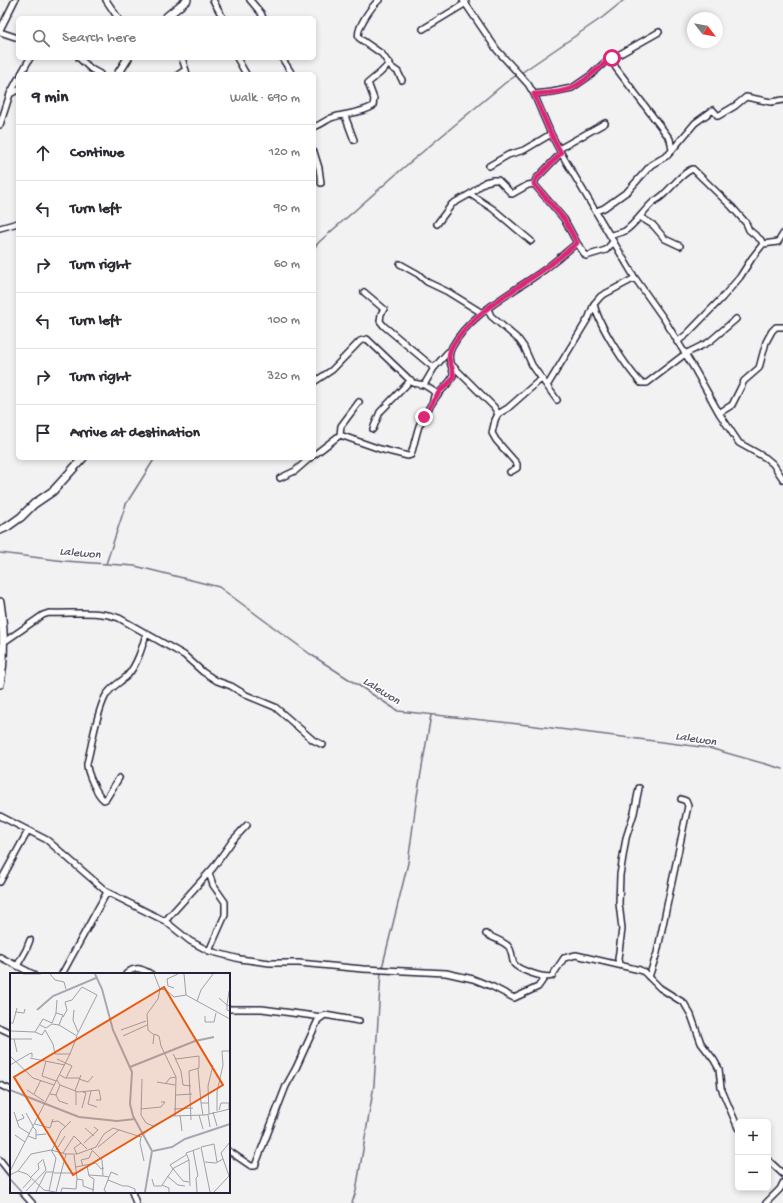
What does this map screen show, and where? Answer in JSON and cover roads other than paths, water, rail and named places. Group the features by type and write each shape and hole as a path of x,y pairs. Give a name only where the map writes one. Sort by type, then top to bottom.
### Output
{"street":[{"path":"16,0 0,31 16,37"},
{"path":"106,0 117,16"},
{"path":"167,16 187,0"},
{"path":"213,0 222,16"},
{"path":"250,0 262,16"},
{"path":"380,0 373,7 359,28 358,35 359,38 382,54 391,66 398,72 402,80"},
{"path":"423,29 464,2 497,50 519,74 534,94 560,151 613,242 635,278 664,319 719,413 739,443 766,458 773,464 783,479"},
{"path":"534,94 572,88 587,79 604,63 659,32"},
{"path":"611,59 616,68 670,139 672,150"},
{"path":"22,72 29,60"},
{"path":"81,60 96,72"},
{"path":"119,72 127,60"},
{"path":"183,60 186,72"},
{"path":"238,60 245,72"},
{"path":"283,60 291,72"},
{"path":"316,126 329,119 345,116 373,106 374,99 368,83 390,63"},
{"path":"0,125 10,94 16,83"},
{"path":"10,94 16,91"},
{"path":"596,211 604,208 628,191 651,165 668,155 695,123 713,110 718,116 735,106 742,99 748,97 771,102 783,100"},
{"path":"345,116 354,140"},
{"path":"534,184 536,179 560,151 605,124"},
{"path":"489,166 508,155 524,150 551,134"},
{"path":"316,158 321,183"},
{"path":"610,235 624,231 640,217 652,203 664,194 688,171 693,170 732,207 746,223 748,230 761,240 763,244"},
{"path":"437,224 452,204 470,194 484,182 498,180 512,194 528,185 534,184"},
{"path":"534,184 564,219 586,256 606,250 613,242"},
{"path":"470,194 493,210 531,241"},
{"path":"640,217 653,225 665,239 680,246"},
{"path":"0,228 16,224"},
{"path":"677,342 687,334 722,298 763,244 780,242 783,234"},
{"path":"340,435 380,449 408,456 411,455 419,426 432,404 453,376 448,357 459,336 482,313 545,269 577,243"},
{"path":"400,264 418,274 427,282 448,292 482,313"},
{"path":"547,386 590,317 594,304 601,296 635,278"},
{"path":"364,292 384,309 381,314 380,321 384,326 434,368"},
{"path":"594,304 596,314 635,377 641,383 647,383 685,354 708,342 736,319"},
{"path":"488,309 491,316 519,340 524,347 532,365 557,400"},
{"path":"719,413 732,405 744,381 759,368 766,342 772,331 776,327 783,327"},
{"path":"316,381 332,370 360,341 367,339 413,383 424,385 435,392 432,404"},
{"path":"424,385 434,368 448,352 450,352"},
{"path":"449,361 494,407 498,414"},
{"path":"510,472 516,468 517,464 496,440 492,432 495,420 498,414 508,408 542,379"},
{"path":"373,429 380,412 411,380"},
{"path":"316,453 340,435 341,426 359,402"},
{"path":"0,530 21,517 34,504 53,491 81,460"},
{"path":"280,478 295,470 308,460"},
{"path":"0,602 4,642 0,684"},
{"path":"4,642 39,617 48,613 95,613 112,615 184,655 203,672 217,681 275,707 313,740 322,745"},
{"path":"119,778 104,800 101,798 94,786 87,768 87,763 94,728 104,698 110,690 129,673 139,654 146,634"},
{"path":"619,964 618,958 622,929 619,903 620,875 626,838 634,813 639,788"},
{"path":"649,977 657,953 688,806 686,801 681,799"},
{"path":"0,816 47,840 107,892 165,921 190,941 209,952 240,959 270,963 299,963 363,969 446,973 473,979 514,998 538,987 545,977"},
{"path":"165,921 209,873 233,840 247,825"},
{"path":"0,882 28,830"},
{"path":"209,873 213,885 225,902 225,915 209,952"},
{"path":"63,973 107,892"},
{"path":"486,934 510,947 514,962 517,966 545,977 552,976 562,960 571,955 619,964 640,970 660,988 684,1004 688,1009 700,1043 714,1060 719,1069 721,1088 735,1121"},
{"path":"17,966 30,940"},
{"path":"0,957 31,973"},
{"path":"127,973 137,968 149,973"},
{"path":"230,1009 262,1009 322,1017 325,1015 359,1021"},
{"path":"230,1152 251,1166 255,1166 286,1086 318,1020 322,1017"},
{"path":"0,1028 10,1033"},
{"path":"0,1085 10,1090"},
{"path":"0,1160 10,1173"},
{"path":"771,1163 783,1174"},
{"path":"766,1203 780,1189 783,1183"},
{"path":"23,1193 32,1203"},
{"path":"132,1193 136,1203"}],"waterway":[{"path":"521,73 603,17 624,0"},
{"path":"316,246 402,169 505,83 517,75"},
{"path":"106,564 126,504 154,460"},
{"name":"Lalewon","path":"0,553 65,561 135,566 219,587 310,654 398,711 528,725 709,748 783,769"},
{"path":"382,968 408,863 417,796 431,715"},
{"path":"352,1203 356,1191 374,1085 381,971"}]}
